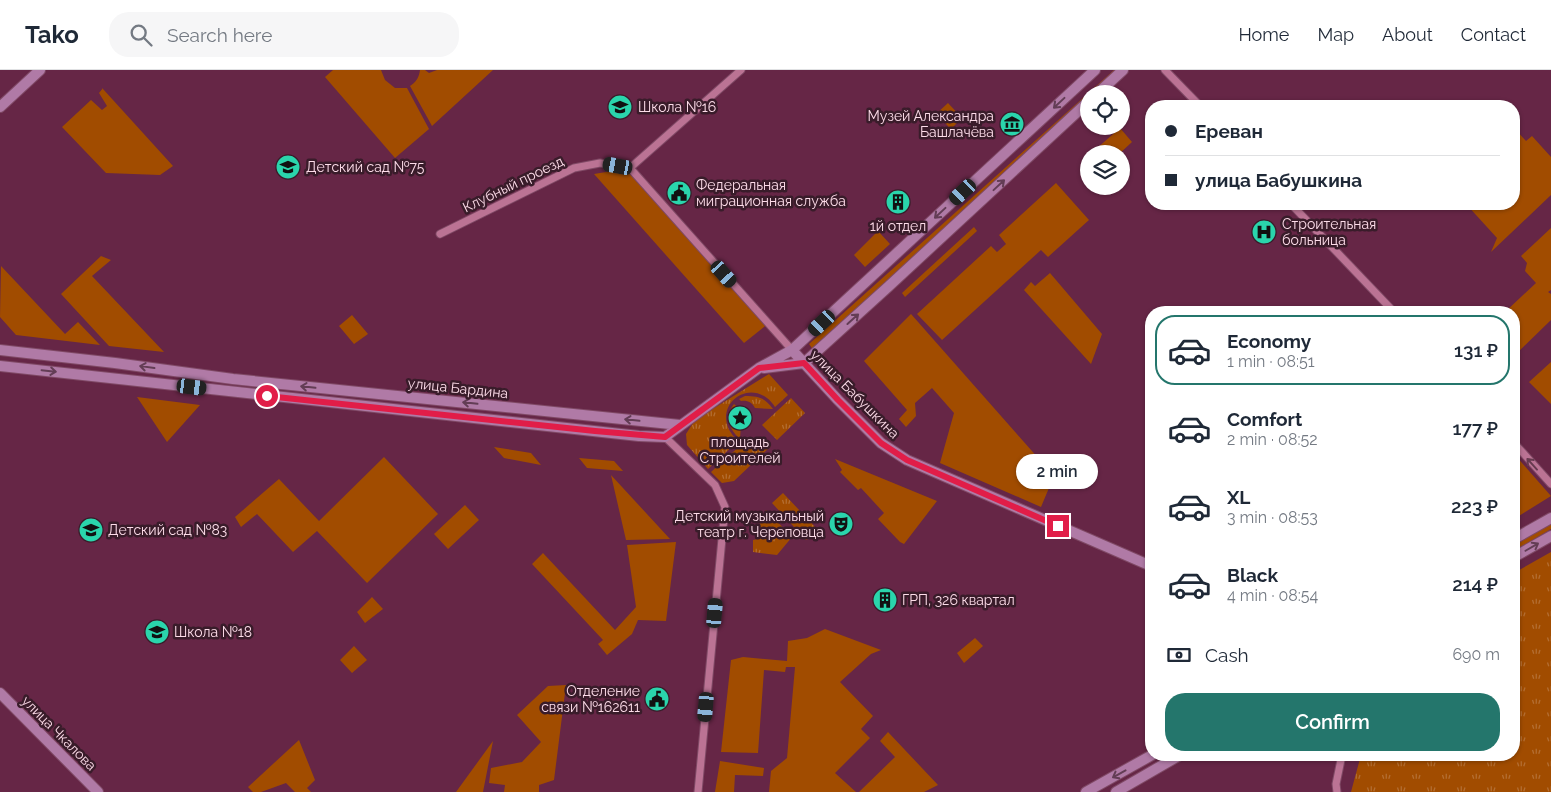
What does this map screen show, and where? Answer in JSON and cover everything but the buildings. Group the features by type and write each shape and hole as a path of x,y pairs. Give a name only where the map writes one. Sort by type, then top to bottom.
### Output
{"main road":[{"path":"0,108 40,70"},
{"path":"665,437 759,368 792,350 1095,70"},
{"path":"1107,85 1123,70"},
{"path":"759,368 804,363 897,280 1080,109"},
{"name":"улица Бардина","path":"0,350 233,379 680,425"},
{"name":"улица Бабушкина","path":"792,350 881,443 907,460 1145,563"},
{"path":"114,378 115,363"},
{"name":"улица Бардина","path":"0,366 665,437"},
{"path":"232,392 233,379"},
{"path":"1520,536 1551,518"},
{"path":"1520,554 1551,536"},
{"name":"улица Чкалова","path":"0,693 98,792"},
{"path":"1086,792 1145,759"},
{"path":"1116,792 1170,761"}],"street":[{"path":"630,168 741,70"},
{"path":"1165,70 1194,100"},
{"name":"Клубный проезд","path":"440,234 574,168 600,163 630,168"},
{"name":"улица Бабушкина","path":"630,168 792,350"},
{"path":"1297,210 1388,306"},
{"path":"665,437 715,485 725,508 698,792"},
{"path":"1520,450 1551,484"},
{"path":"1337,792 1336,784 1341,761"}],"green space":[{"path":"333,70 381,70 385,80 395,88 407,88 429,129 395,158 325,77"},
{"path":"420,70 425,70 429,73 437,70 493,70 432,126 410,86 417,80"},
{"path":"1114,70 1120,70 1104,85 1097,85"},
{"path":"103,88 173,166 160,175 106,173 62,127 91,100 102,110 107,106 99,93"},
{"path":"1080,101 1080,107 814,351 809,344"},
{"path":"948,103 962,118 951,129 936,114"},
{"path":"1520,134 1526,141 1532,136 1551,157 1551,195 1491,252 1497,238 1471,210 1520,210"},
{"path":"1112,135 1126,135 1132,142 1129,145 1101,145"},
{"path":"630,168 769,323 744,343 594,174"},
{"path":"1056,183 1089,220 1048,257 1041,250 942,340 917,314 991,246 997,252 1006,244 999,235"},
{"path":"974,227 977,231 905,297 902,293"},
{"path":"1551,228 1551,290 1548,292 1551,294 1551,320 1520,350 1520,306 1511,306 1536,283 1525,271 1527,263 1521,256"},
{"path":"878,231 890,244 865,267 854,255"},
{"path":"101,256 111,260 92,276 164,352 109,346 61,294"},
{"path":"1,266 65,334 78,322 100,345 16,335 0,317"},
{"path":"1050,273 1102,334 1091,364 1024,290 1031,282 1035,286"},
{"path":"911,314 1054,476 1041,507 940,463 954,413 932,388 915,403 916,416 906,427 899,419 907,410 864,361"},
{"path":"352,315 368,334 354,344 339,326"},
{"path":"1551,362 1551,404 1529,382"},
{"path":"769,374 788,395 775,407 768,399 757,393 747,393 738,396 731,402 726,420 730,431 738,441 708,469 687,445 686,434 695,420"},
{"path":"745,396 761,398 773,409 755,408 749,402 739,399"},
{"path":"137,397 200,405 167,442"},
{"path":"791,398 805,413 777,440 762,425"},
{"path":"734,404 736,406 735,416 741,423 740,439 733,432 729,418"},
{"path":"767,441 771,446 734,481 722,483 711,472 742,444 758,445"},
{"path":"494,447 531,453 541,465 504,458"},
{"path":"384,457 438,514 367,583 317,531 293,552 257,514 241,527 235,517 279,479 319,521"},
{"path":"579,458 614,461 623,471 587,468"},
{"path":"835,459 937,501 904,544 878,519 884,513 861,488 858,490 840,472 842,470"},
{"path":"1520,461 1551,496 1520,515"},
{"path":"611,475 670,539 626,540"},
{"path":"783,493 819,531 806,540 772,503"},
{"path":"465,505 479,520 448,549 434,534"},
{"path":"766,510 792,537 777,555 753,552 753,540 758,539 760,521"},
{"path":"1551,524 1551,529 1520,547 1520,542"},
{"path":"676,542 666,621 638,620 632,634 607,655 598,644 603,640 532,564 543,553 615,630 636,607 627,545"},
{"path":"1551,552 1551,792 1351,792 1359,761 1520,761 1520,570"},
{"path":"372,597 383,609 365,623 357,612"},
{"path":"825,629 881,650 871,654 840,682 873,716 861,729 870,738 835,773 856,792 769,792 771,771 787,758 795,667 786,667 785,672 764,670 758,753 721,752 731,660 743,657 787,661 788,641 807,638"},
{"path":"975,638 983,646 964,663 957,653"},
{"path":"354,646 367,660 352,673 340,660"},
{"path":"566,685 554,780 539,785 539,792 504,792 505,785 489,783 491,768 522,762 541,742 517,715 548,686"},
{"path":"888,732 938,785 924,792 859,792 895,757 880,741"},
{"path":"299,740 315,780 307,788 311,792 295,792 286,783 261,792 253,792 248,787"},
{"path":"493,741 483,792 456,792"},
{"path":"720,761 764,768 763,776 735,775 734,792 715,792"}],"place":[{"name":"Школа №16","path":"620,107"},
{"name":"Музей Александра Башлачёва","path":"1012,124"},
{"name":"Детский сад №75","path":"288,167"},
{"name":"Федеральная миграционная служба","path":"679,193"},
{"name":"1й отдел","path":"898,202"},
{"name":"Строительная больница","path":"1264,232"},
{"name":"площадь Строителей","path":"740,418"},
{"name":"Детский музыкальный театр г. Череповца","path":"841,524"},
{"name":"Детский сад №83","path":"91,530"},
{"name":"ГРП, 326 квартал","path":"885,600"},
{"name":"Школа №18","path":"157,632"},
{"name":"Отделение связи №162611","path":"657,699"}],"route":[{"path":"267,396 639,436 665,437 759,368 804,363 881,443 907,460 1058,526"}]}
